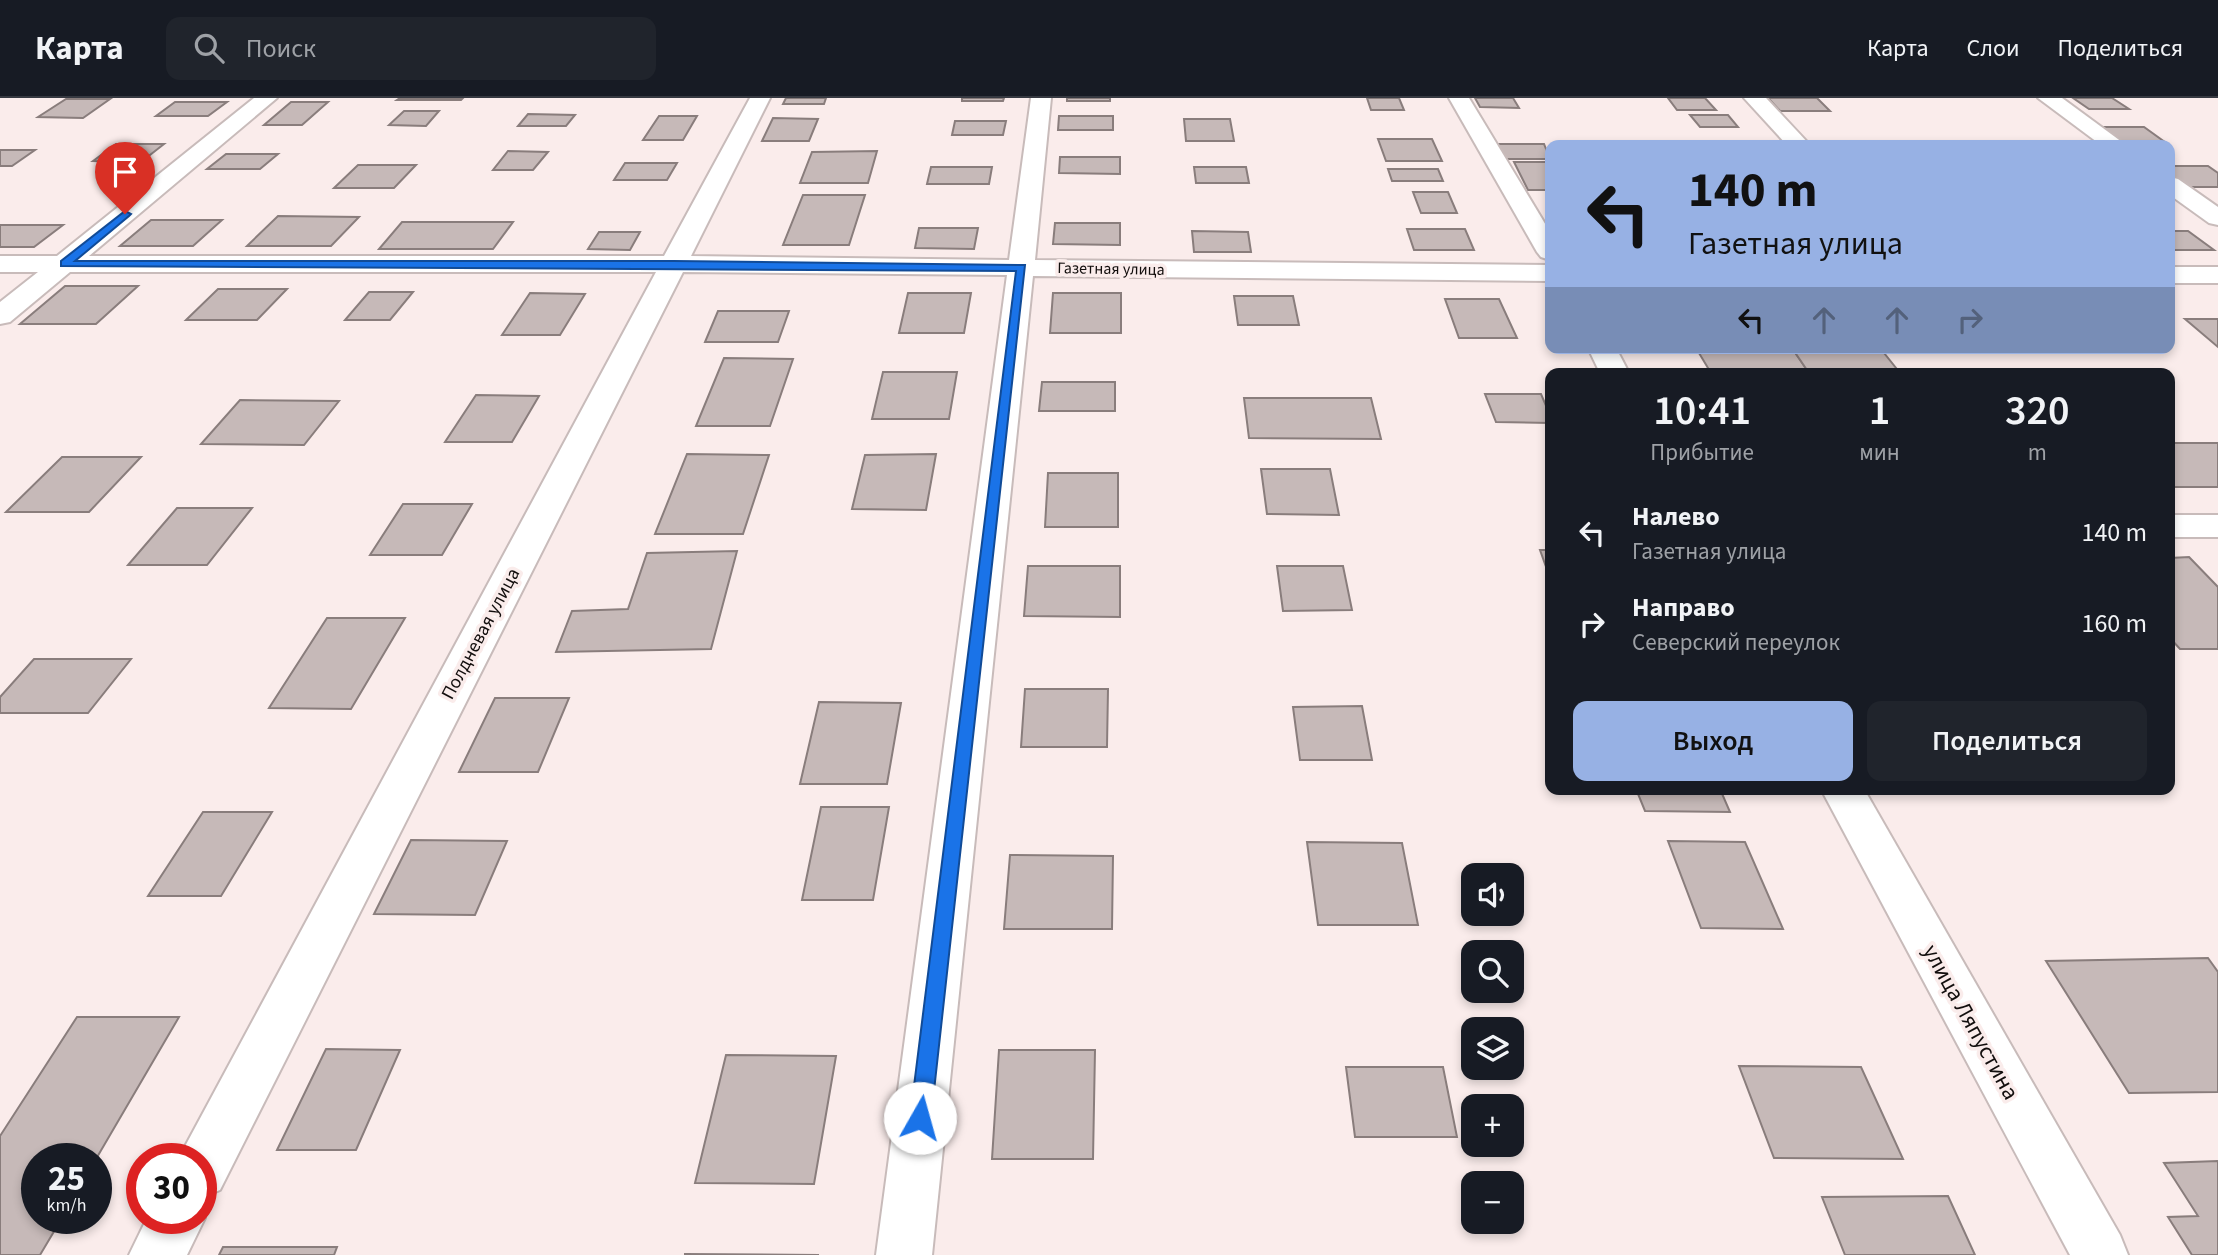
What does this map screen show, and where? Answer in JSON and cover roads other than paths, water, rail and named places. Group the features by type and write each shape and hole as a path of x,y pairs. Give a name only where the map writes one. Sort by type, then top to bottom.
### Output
{"street":[{"path":"0,316 267,98"},
{"name":"Полдневая улица","path":"216,1143 760,98"},
{"path":"904,1255 1041,98"},
{"path":"1460,98 1545,243"},
{"path":"1754,98 1794,140"},
{"path":"2048,98 2108,140"},
{"path":"2175,188 2218,218"},
{"name":"Газетная улица","path":"0,264 674,264 1545,273"},
{"path":"2175,275 2218,275"},
{"path":"2175,526 2218,526"},
{"name":"улица Ляпустина","path":"1845,795 2100,1255"},
{"path":"157,1255 168,1234"}]}
